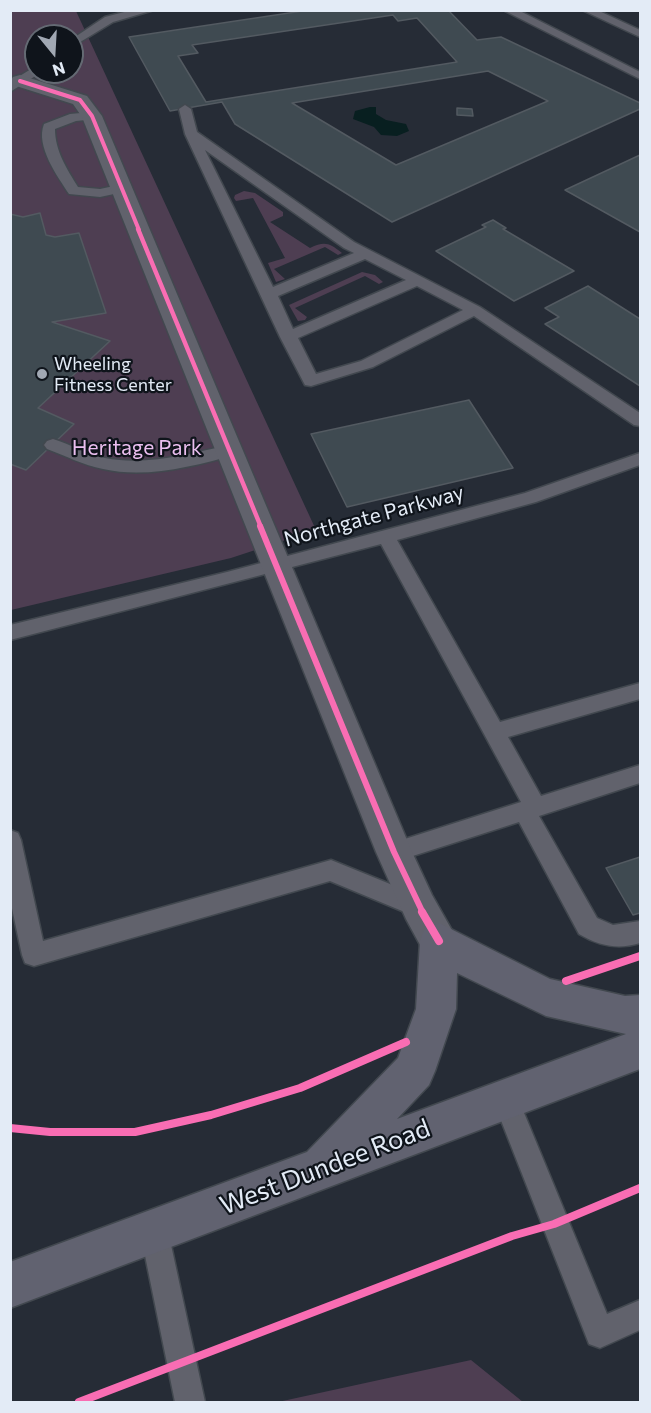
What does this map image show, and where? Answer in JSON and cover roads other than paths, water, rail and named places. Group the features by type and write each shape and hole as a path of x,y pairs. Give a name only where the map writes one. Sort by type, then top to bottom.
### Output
{"main road":[{"path":"319,1169 414,1071 436,1010 439,942 546,997 625,1015 640,1014"},
{"name":"West Dundee Road","path":"10,1285 640,1049"}],"street":[{"path":"22,80 80,100 92,116 394,852 419,907 439,942"}],"lane":[{"path":"84,36 109,19 149,10"},
{"path":"508,10 640,76"},
{"path":"587,10 640,34"},
{"path":"185,109 191,134 311,381 367,364 475,310"},
{"path":"92,116 74,117 49,127 48,136 60,168 74,191 100,193 123,188"},
{"path":"191,134 350,245 475,310 640,421"},
{"path":"268,295 366,253"},
{"path":"288,337 419,280"},
{"path":"53,445 89,460 127,467 166,465 229,452"},
{"name":"Northgate Parkway","path":"10,633 530,498 640,459"},
{"path":"386,537 495,732 588,926 598,933 612,936 627,937 640,932"},
{"path":"495,732 640,691"},
{"path":"394,852 640,774"},
{"path":"10,840 34,955 331,870 419,907"},
{"path":"506,1100 600,1333 640,1315"},
{"path":"154,1231 190,1402"}],"place":[{"name":"Wheeling Fitness Center","path":"42,374"}],"park label":[{"name":"Heritage Park","path":"137,448"}]}
